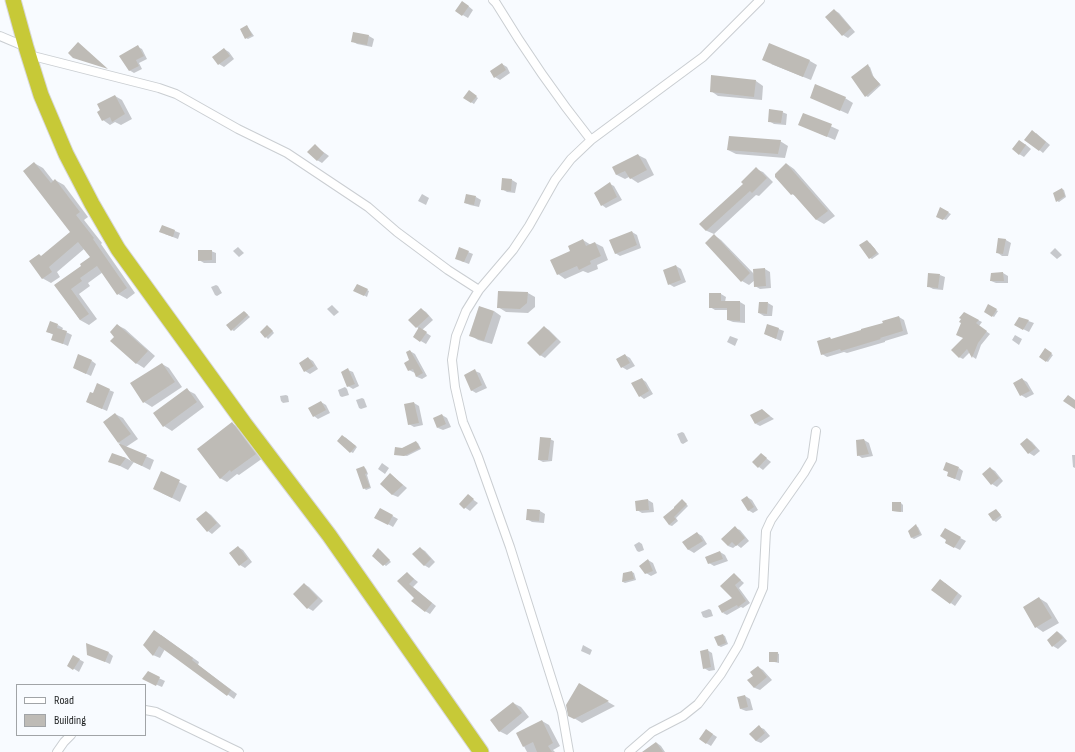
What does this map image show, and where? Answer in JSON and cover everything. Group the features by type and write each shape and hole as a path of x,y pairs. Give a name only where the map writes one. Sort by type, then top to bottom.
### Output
{"highway":[{"path":"13,0 41,95 66,154 92,204 118,249 244,423 329,535 481,752"}],"street":[{"path":"492,0 496,3 524,49 557,97 591,140"},
{"path":"568,752 562,712 510,547 478,457 463,422 455,387 452,360 456,336 466,311 479,290 517,244 555,180 571,158 591,140 703,57 760,0"},
{"path":"0,36 27,51 159,88 193,102 238,129 287,153 368,206 397,232 448,270 479,290"},
{"path":"629,752 652,732 683,716 698,704 738,646 763,588 766,531 771,520 812,459 816,431"},
{"path":"146,710 156,712 240,752"},
{"path":"57,752 70,736"}],"building":[{"path":"462,1 469,6 462,16 455,11"},
{"path":"834,9 851,28 842,36 825,17"},
{"path":"247,25 252,35 245,39 240,29"},
{"path":"353,32 369,35 367,45 351,42"},
{"path":"78,42 108,69 73,58 68,53"},
{"path":"769,43 810,60 803,77 762,60"},
{"path":"138,45 144,56 136,60 139,66 129,71 119,56"},
{"path":"224,48 230,56 218,65 212,57"},
{"path":"502,63 506,70 494,78 490,71"},
{"path":"868,64 872,75 880,84 865,97 851,77"},
{"path":"711,75 756,80 754,97 710,92"},
{"path":"815,84 846,97 840,111 810,98"},
{"path":"469,90 477,96 471,103 463,98"},
{"path":"115,95 125,114 112,122 110,117 102,121 97,112 100,110 97,104"},
{"path":"769,109 783,111 781,123 768,122"},
{"path":"803,113 832,124 827,137 798,125"},
{"path":"1032,130 1046,142 1039,151 1024,140"},
{"path":"729,136 781,140 778,154 727,150"},
{"path":"1019,140 1026,145 1019,155 1012,149"},
{"path":"315,144 324,153 317,161 307,152"},
{"path":"638,154 647,170 630,179 625,171 616,175 612,167"},
{"path":"34,162 51,183 55,179 80,212 76,215 94,238 93,239 127,288 117,295 97,266 80,278 82,281 71,289 89,314 80,320 54,285 81,266 80,264 90,257 78,242 49,267 52,272 42,279 29,261 39,254 41,256 70,232 23,171"},
{"path":"786,163 828,211 816,220 793,194 791,195 775,177 775,174"},
{"path":"756,167 767,178 752,193 750,191 706,231 699,224 743,184 741,182"},
{"path":"502,178 512,179 511,191 501,190"},
{"path":"610,182 617,197 601,206 594,193"},
{"path":"1062,188 1065,196 1056,202 1053,193"},
{"path":"466,194 476,196 474,205 464,203"},
{"path":"940,207 949,212 943,220 936,217"},
{"path":"162,225 175,230 173,237 159,232"},
{"path":"632,231 637,245 615,254 609,240"},
{"path":"714,234 750,273 741,282 705,243"},
{"path":"998,238 1006,239 1003,254 996,253"},
{"path":"583,239 586,246 595,242 601,256 590,261 591,264 579,270 577,266 557,275 550,260 570,251 568,246"},
{"path":"867,240 877,253 869,259 859,245"},
{"path":"459,247 469,251 464,262 455,259"},
{"path":"198,250 212,250 212,260 198,261"},
{"path":"676,265 681,280 668,285 663,270"},
{"path":"765,268 766,286 754,287 753,269"},
{"path":"1003,272 1004,281 990,281 991,273"},
{"path":"928,273 940,274 938,288 927,287"},
{"path":"357,284 368,289 364,296 353,291"},
{"path":"498,291 528,292 527,303 520,309 497,308"},
{"path":"709,293 721,293 721,301 740,301 740,321 727,320 727,308 709,308"},
{"path":"759,302 768,302 767,314 758,313"},
{"path":"988,304 997,309 992,317 984,312"},
{"path":"479,306 494,311 484,341 469,336"},
{"path":"421,308 429,316 416,328 408,320"},
{"path":"244,311 248,315 231,331 226,325"},
{"path":"964,312 979,320 976,323 987,331 978,343 972,358 967,349 959,358 951,350 963,338 956,335 961,323 959,322 961,319 959,318"},
{"path":"899,316 903,331 841,351 840,349 821,355 817,341 830,337 831,339 861,330"},
{"path":"1019,317 1029,320 1023,330 1014,325"},
{"path":"50,321 58,324 57,328 67,331 63,344 51,340 53,334 46,332"},
{"path":"117,324 148,351 136,364 110,341 114,337 110,332"},
{"path":"767,324 779,328 776,339 764,334"},
{"path":"267,325 273,331 265,338 260,332"},
{"path":"544,326 557,339 540,356 527,343"},
{"path":"419,327 427,332 420,342 413,337"},
{"path":"1045,348 1052,353 1046,362 1039,357"},
{"path":"410,350 423,373 416,377 413,369 408,371 404,363 409,360 406,352"},
{"path":"78,354 92,360 86,374 73,368"},
{"path":"625,354 630,363 621,368 616,359"},
{"path":"308,357 314,366 304,372 299,363"},
{"path":"162,363 175,382 143,403 130,383"},
{"path":"348,368 355,384 347,387 341,372"},
{"path":"475,369 482,385 471,391 464,375"},
{"path":"642,378 649,391 639,397 631,383"},
{"path":"1022,378 1030,391 1020,396 1013,383"},
{"path":"97,383 110,389 102,409 86,402 90,392 93,393"},
{"path":"187,388 197,402 163,427 153,413"},
{"path":"1068,395 1075,400 1075,409 1063,401"},
{"path":"321,401 326,410 313,417 308,408"},
{"path":"414,402 419,423 408,425 404,404"},
{"path":"762,409 770,416 755,424 750,415"},
{"path":"115,413 131,434 118,443 103,422"},
{"path":"442,414 446,424 437,428 433,418"},
{"path":"232,422 256,454 231,472 230,470 220,479 197,449"},
{"path":"342,435 356,446 350,453 337,441"},
{"path":"540,437 551,438 548,460 538,460"},
{"path":"1027,438 1036,448 1028,454 1020,444"},
{"path":"864,439 869,454 857,456 856,440"},
{"path":"416,441 420,448 404,456 394,455 395,447 402,448"},
{"path":"118,443 147,455 142,466 131,461"},
{"path":"112,453 126,458 120,466 108,462"},
{"path":"761,453 767,458 758,468 752,462"},
{"path":"946,462 959,467 955,479 947,476 948,472 943,470"},
{"path":"364,466 367,473 365,474 370,487 363,489 356,469"},
{"path":"990,467 999,478 991,485 982,474"},
{"path":"161,471 180,480 172,498 153,489"},
{"path":"390,473 403,485 392,495 380,484"},
{"path":"468,494 474,499 464,509 459,504"},
{"path":"747,496 754,507 748,511 741,500"},
{"path":"648,499 649,510 636,511 635,501"},
{"path":"682,499 687,504 674,517 676,519 669,525 663,517"},
{"path":"892,502 901,502 901,512 892,511"},
{"path":"380,508 393,515 388,525 374,518"},
{"path":"527,509 540,510 539,521 526,520"},
{"path":"996,509 1001,515 993,521 988,514"},
{"path":"206,511 217,523 207,532 196,519"},
{"path":"916,524 920,534 911,538 908,531"},
{"path":"735,526 745,538 736,546 732,542 728,546 721,539"},
{"path":"945,528 961,537 954,548 945,543 946,540 940,536"},
{"path":"697,532 703,541 688,550 682,542"},
{"path":"238,546 248,559 239,566 229,553"},
{"path":"420,547 431,559 424,566 412,554"},
{"path":"378,548 390,560 383,566 372,556"},
{"path":"720,551 723,559 708,564 705,557"},
{"path":"648,559 653,571 645,574 639,566"},
{"path":"632,571 634,579 622,582 623,573"},
{"path":"407,572 414,579 409,584 432,603 425,612 411,601 414,598 397,581"},
{"path":"734,573 741,580 735,585 746,601 738,607 737,605 722,613 718,606 732,598 720,586"},
{"path":"940,579 958,593 950,604 931,590"},
{"path":"304,583 318,598 307,609 293,594"},
{"path":"1039,597 1052,618 1035,628 1023,607"},
{"path":"154,630 193,658 192,660 231,690 227,696 159,646 153,656 143,645"},
{"path":"1057,631 1063,638 1052,647 1047,640"},
{"path":"723,634 726,643 718,646 714,637"},
{"path":"86,643 109,652 105,662 87,655"},
{"path":"708,649 711,667 703,669 700,651"},
{"path":"769,652 778,652 777,662 769,662"},
{"path":"73,655 80,659 73,670 67,666"},
{"path":"758,666 767,677 754,688 747,680 753,676 750,672"},
{"path":"148,671 160,677 156,686 142,679"},
{"path":"579,683 609,701 574,719 568,716 566,705"},
{"path":"745,695 748,707 740,709 737,697"},
{"path":"513,702 522,713 499,732 490,720"},
{"path":"542,720 553,743 548,746 552,752 537,752 533,742 523,747 516,733"},
{"path":"759,725 765,733 756,741 749,734"},
{"path":"706,729 713,734 706,744 699,739"},
{"path":"656,742 663,752 642,752"}]}
